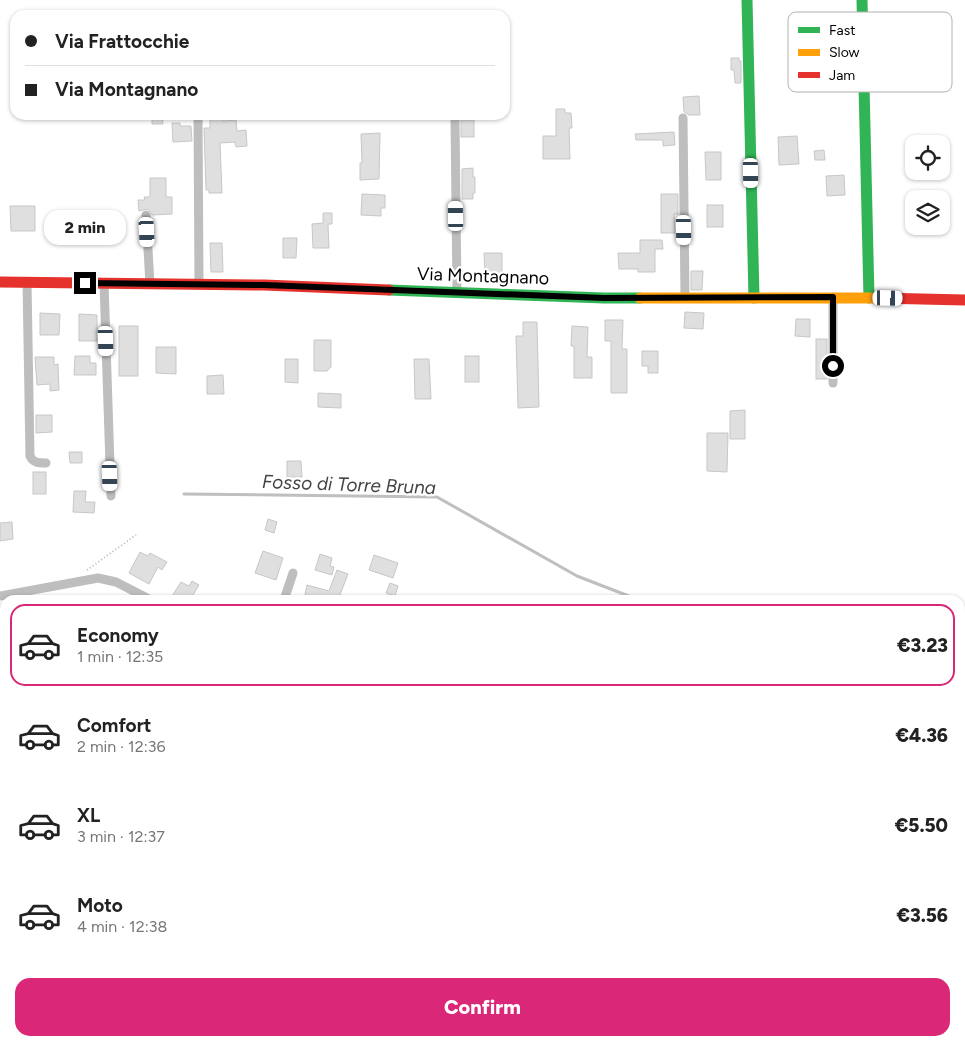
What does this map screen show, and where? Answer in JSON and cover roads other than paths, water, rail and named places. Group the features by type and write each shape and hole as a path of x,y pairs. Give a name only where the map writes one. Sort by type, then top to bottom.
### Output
{"street":[{"path":"747,0 754,298"},
{"path":"864,92 869,298"},
{"path":"683,118 685,298"},
{"path":"198,120 199,284"},
{"path":"455,120 457,292"},
{"path":"146,215 150,284"},
{"name":"Via Montagnano","path":"0,282 264,285 604,298 833,297 965,300"},
{"path":"27,282 30,456 36,462 46,463"},
{"path":"104,283 111,496"},
{"path":"833,297 833,383"},
{"path":"286,595 293,573"},
{"path":"6,595 95,578 120,583 142,595"}],"waterway":[{"name":"Fosso di Torre Bruna","path":"184,494 437,497 577,576 626,595"}]}
